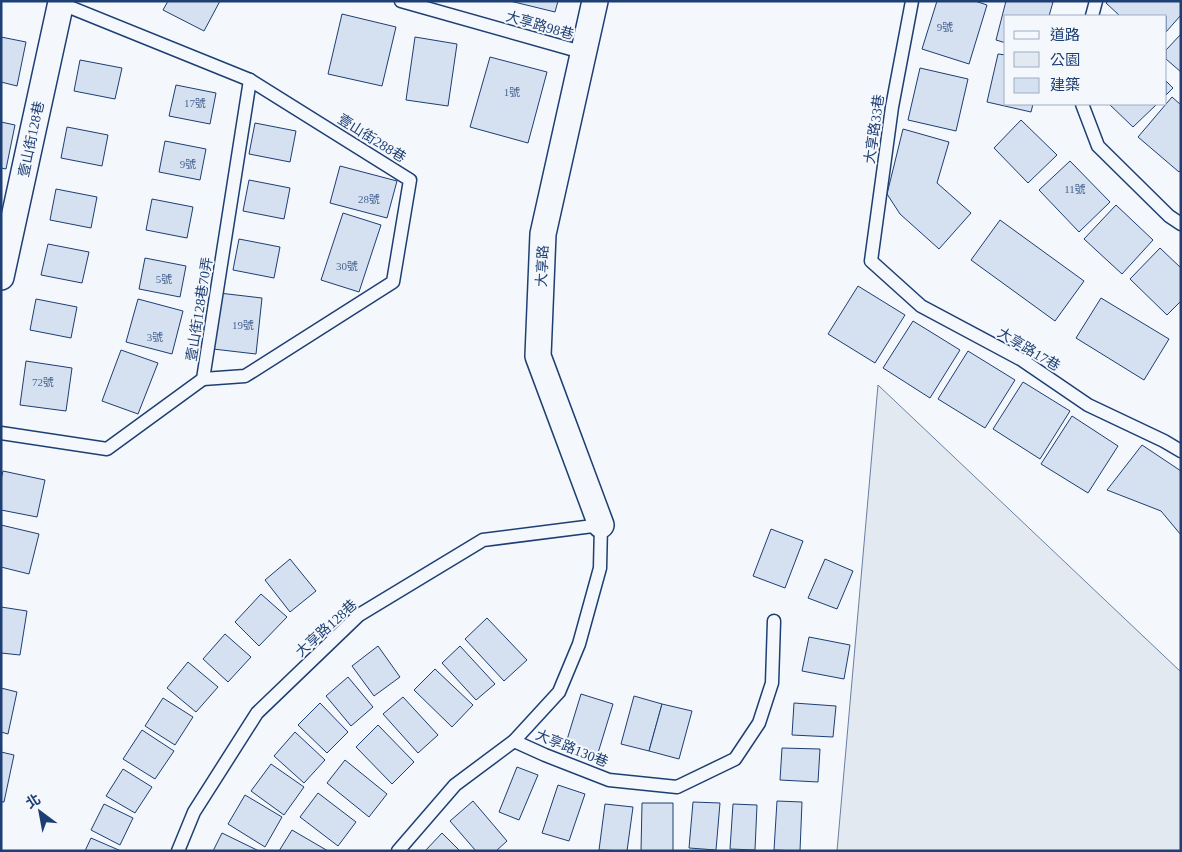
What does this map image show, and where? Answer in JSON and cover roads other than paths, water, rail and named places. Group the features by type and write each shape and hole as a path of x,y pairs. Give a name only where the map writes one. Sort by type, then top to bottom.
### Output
{"street":[{"name":"大享路","path":"595,1 585,53 543,234 538,356 601,525"},
{"name":"壹山街128巷","path":"1,277 58,2"}],"lane":[{"name":"大享路98巷","path":"400,1 585,53"},
{"name":"大享路33巷","path":"871,261 892,107 912,1"},
{"path":"1092,15 1096,1"},
{"name":"壹山街288巷","path":"58,2 250,80 410,180 393,282 245,376 203,379"},
{"name":"壹山街128巷70弄","path":"1,432 107,449 203,379 250,80"},
{"path":"1082,105 1098,146 1169,216 1181,224"},
{"name":"大享路17巷","path":"871,261 921,306 1022,360 1088,405 1181,451"},
{"name":"大享路130巷","path":"398,851 455,785 514,741 559,692 579,644 600,568 601,525"},
{"name":"大享路128巷","path":"178,851 194,812 257,713 359,615 484,540 601,525"},
{"name":"大享路130巷","path":"514,741 609,780 677,787 735,759 759,723 772,683 774,621"}]}
